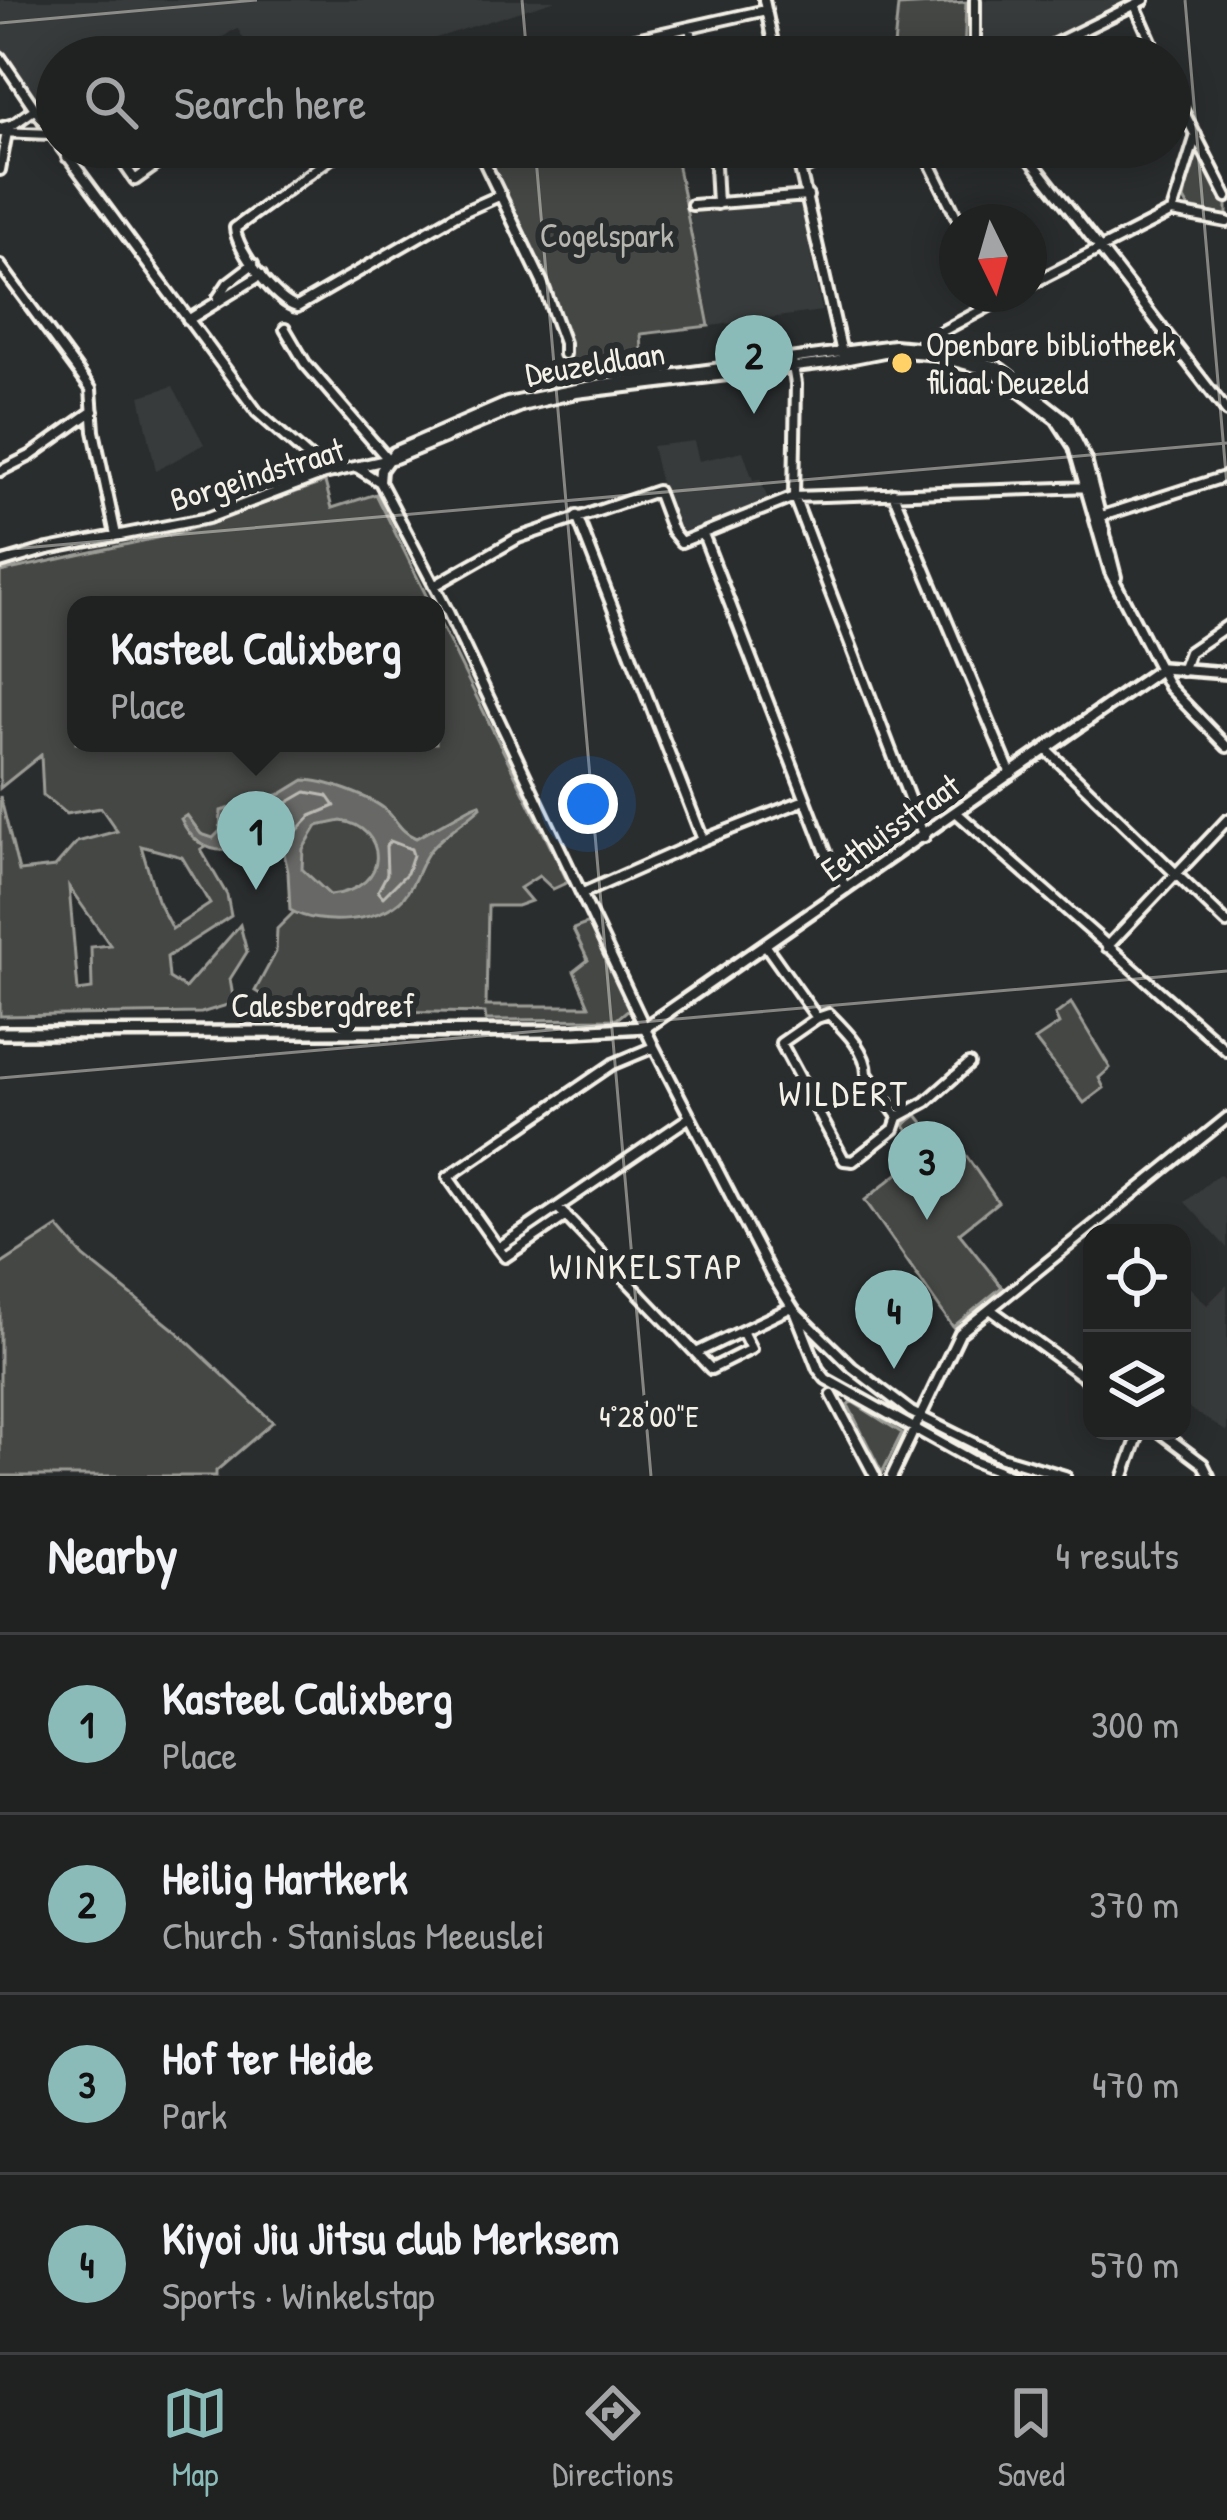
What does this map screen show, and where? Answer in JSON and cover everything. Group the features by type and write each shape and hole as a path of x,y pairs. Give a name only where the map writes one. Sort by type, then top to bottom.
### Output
{"main road":[{"name":"Eethuisstraat","path":"646,1027 1162,668"},
{"path":"1162,668 1227,673"},
{"name":"Calesbergdreef","path":"0,1034 646,1027"}],"street":[{"path":"974,36 975,0"},
{"path":"1072,36 1140,3 1151,36"},
{"path":"653,36 765,5 772,36"},
{"path":"690,28 692,36"},
{"path":"0,57 35,109 2,131"},
{"path":"1191,126 1227,197"},
{"path":"2,131 36,137"},
{"path":"0,170 2,131"},
{"path":"1191,151 1196,135"},
{"path":"75,168 257,412 308,457 335,472"},
{"path":"127,168 135,180 152,168"},
{"path":"317,168 235,228 234,237 281,303 298,308 456,215 501,195"},
{"path":"488,168 542,282 564,354"},
{"path":"715,168 718,204"},
{"path":"805,168 801,170 843,356"},
{"path":"932,168 950,204"},
{"path":"1037,168 1227,412"},
{"path":"1172,212 1186,168"},
{"path":"692,205 808,196"},
{"path":"1047,276 1172,212 1227,222"},
{"path":"218,299 253,264"},
{"path":"0,265 91,389 94,431 116,536"},
{"path":"188,320 261,275"},
{"path":"927,351 928,341 973,312"},
{"path":"285,329 305,363 387,458 380,482"},
{"name":"Deuzeldlaan","path":"387,458 493,413 565,389 843,356 894,345 997,366 1066,420 1077,438 1110,572 1169,687 1227,747"},
{"path":"792,362 796,384 794,497 924,837"},
{"path":"0,471 69,431 94,410"},
{"path":"69,431 94,431"},
{"path":"308,457 308,480"},
{"name":"Borgeindstraat","path":"0,563 208,518 308,480 387,458"},
{"path":"357,467 380,482 439,596"},
{"path":"1098,517 1227,476"},
{"path":"434,586 518,538 657,491 681,542 794,497 1090,487"},
{"path":"893,493 1012,775"},
{"path":"578,516 703,840"},
{"path":"704,534 831,865 848,889"},
{"path":"445,609 654,1047 770,1273 793,1308 818,1370 913,1429 1012,1476"},
{"path":"1182,671 1189,652 1227,626"},
{"path":"1047,750 1227,923"},
{"path":"583,893 805,800"},
{"path":"957,813 1227,1051"},
{"path":"1107,947 1227,820"},
{"path":"766,946 818,1018"},
{"path":"898,1117 867,1074 868,1065 849,1035 829,1014 781,1043 844,1160 853,1161 894,1130 898,1117 926,1102 969,1064"},
{"path":"654,1047 613,1064 448,1178 498,1248 562,1212 690,1118"},
{"path":"892,1476 960,1333 1227,1118"},
{"path":"562,1212 711,1369 751,1349 742,1331"},
{"path":"696,1353 793,1308"},
{"path":"793,1308 852,1367 918,1416 1000,1457 1065,1476"},
{"path":"990,1310 1083,1377"},
{"path":"832,1395 875,1476"},
{"path":"1124,1476 1137,1440"},
{"path":"1171,1440 1203,1464 1209,1476"}],"shaded area":[{"path":"0,0 556,0 442,36 242,36 237,28 224,36 36,36 36,98 0,49"},
{"path":"971,0 1134,0 1060,36 970,36"},
{"path":"800,203 822,311 711,326 689,214"},
{"path":"173,386 204,444 156,471 140,396"},
{"path":"694,441 699,461 743,451 753,480 760,479 768,499 681,533 652,446"},
{"path":"1219,1174 1227,1182 1227,1248 1185,1202"},
{"path":"1227,1285 1227,1432 1191,1410 1191,1289 1207,1305"}],"green space":[{"path":"966,2 965,36 895,36 898,6"},
{"path":"1200,146 1227,199 1227,216 1189,208 1184,199 1194,150"},
{"name":"Cogelspark","path":"488,168 678,168 709,326 641,334 643,369 574,377"},
{"path":"325,482 332,508 376,494 427,596 67,596 67,752 445,752 445,633 568,882 553,889 539,876 520,888 531,901 488,906 486,1006 589,1006 574,971 588,960 573,929 589,923 630,1008 617,1019 486,1020 485,1013 286,1009 255,991 276,952 277,929 299,907 292,843 250,852 224,836 201,850 227,895 231,916 167,957 169,978 185,988 240,925 247,952 230,979 234,1003 201,1013 0,1016 0,796 19,871 55,867 77,842 117,831 101,808 66,814 43,795 41,755 0,788 0,572 179,533","holes":["141,846 182,857 210,904 172,929 157,900","69,887 110,945 91,947 92,989 78,991"]},
{"path":"1071,1003 1110,1068 1099,1078 1104,1088 1084,1103 1035,1040 1059,1024 1055,1015"},
{"path":"917,1115 939,1143 951,1134 998,1202 959,1233 1002,1287 953,1327 865,1200 925,1152 904,1125"},
{"path":"58,1227 84,1257 176,1331 273,1422 216,1471 216,1476 0,1476 0,1265"},
{"path":"851,1401 902,1433 882,1473 848,1405"}],"water":[{"path":"304,780 335,786 380,806 416,838 472,807 481,807 431,849 394,906 349,920 317,919 290,910 280,834 257,828 228,850 213,849 189,833 181,819 187,815 201,834 213,838 220,831 221,811 281,794","holes":["341,821 356,826 374,845 373,870 351,890 330,895 302,869 303,849 317,826"]}],"place":[{"name":"Openbare bibliotheek filiaal Deuzeld","path":"902,363"},
{"name":"Heilig Hartkerk","path":"754,414"},
{"name":"Kasteel Calixberg","path":"256,890"},
{"name":"Hof ter Heide","path":"927,1220"},
{"name":"Kiyoi Jiu Jitsu club Merksem","path":"894,1369"}],"district":[{"name":"WILDERT","path":"844,1092"},
{"name":"WINKELSTAP","path":"647,1265"}]}
